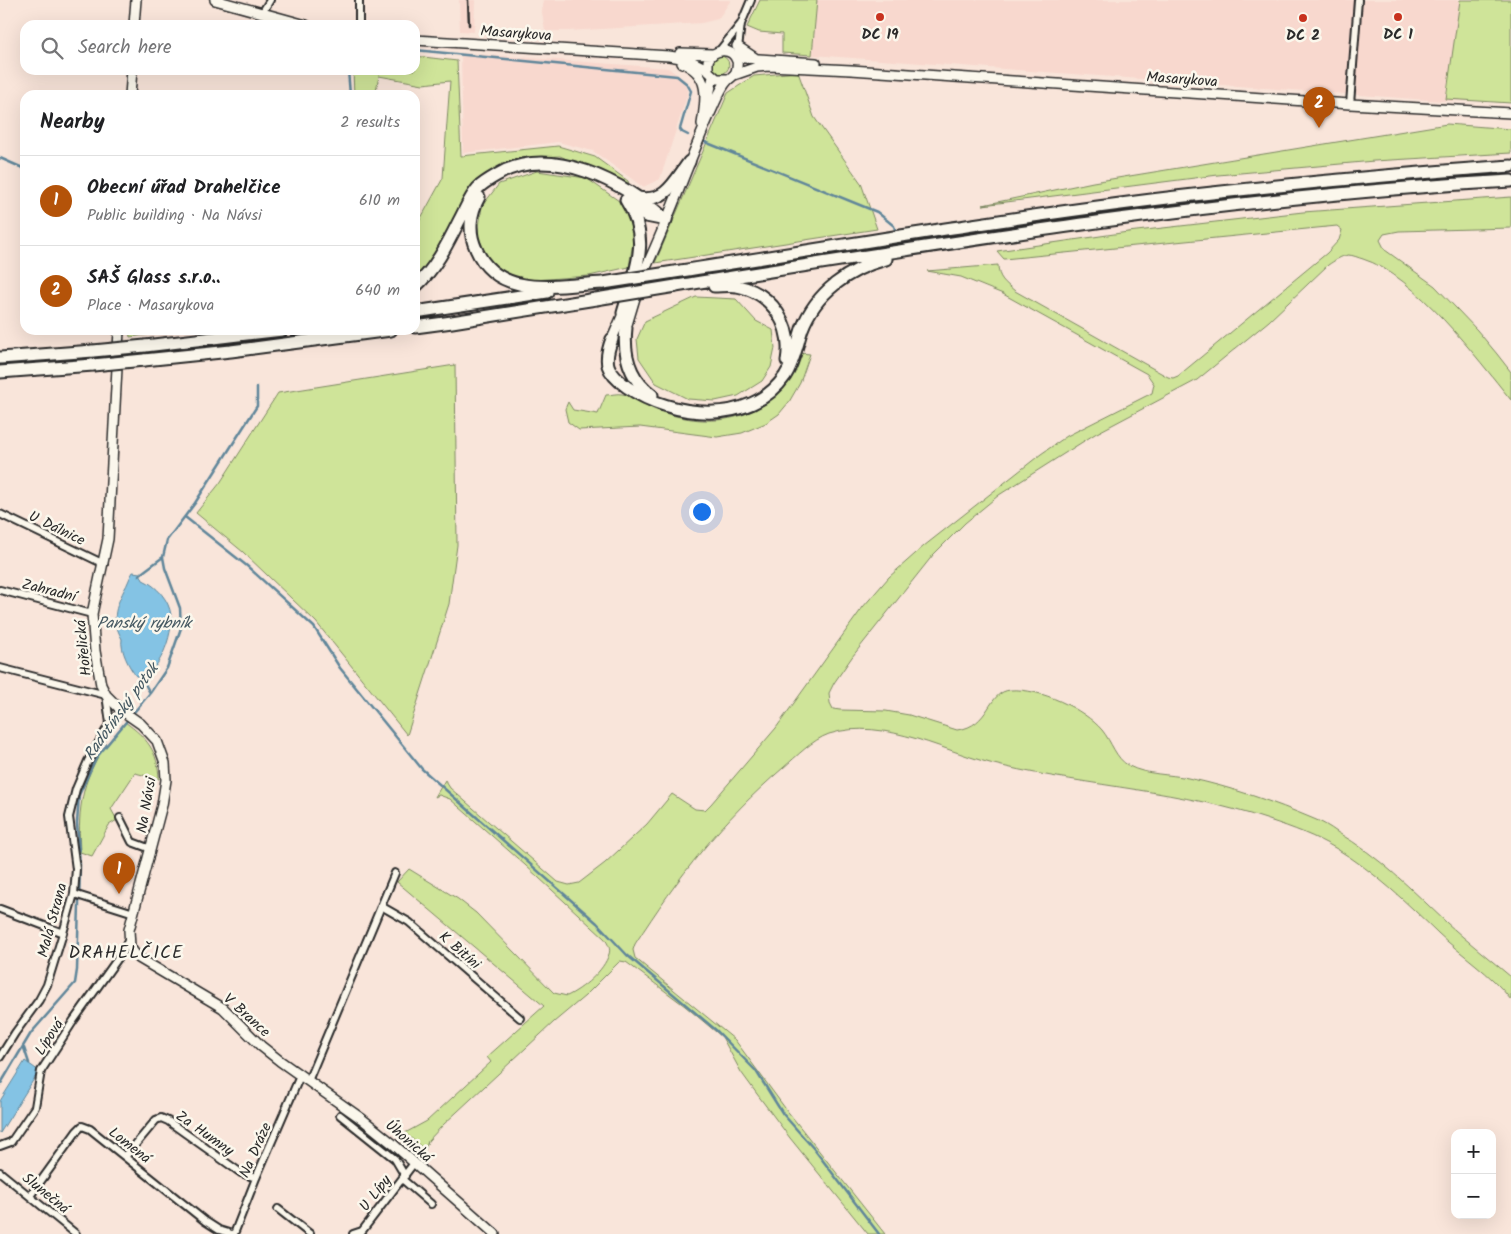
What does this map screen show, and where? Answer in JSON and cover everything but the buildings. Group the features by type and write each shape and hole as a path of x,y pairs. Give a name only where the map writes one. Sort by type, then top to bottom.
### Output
{"highway":[{"path":"631,199 651,199 664,194 689,162"},
{"path":"420,281 437,262 475,192 482,184 493,177 522,165 544,163 574,167 600,178 631,199 646,216 666,220"},
{"path":"420,311 990,222 1174,197 1361,177 1511,166"},
{"path":"493,177 476,202 472,214 471,229 477,252 490,270 508,282 526,286 603,284"},
{"path":"420,326 936,245 1176,211 1362,191 1511,180"},
{"path":"623,313 637,264 640,241 639,228 631,199"},
{"path":"612,339 606,359 608,367 615,377 632,390 650,399 680,409 700,412 726,411 756,402 773,389 788,372 802,329 810,312 823,295 836,283 874,262 936,245"},
{"path":"676,286 736,286 752,291 774,307 784,322 788,343 785,365 773,389"},
{"path":"626,328 626,356 636,379 652,395 680,409"},
{"path":"0,358 146,346 240,335"},
{"path":"0,372 230,351 353,335"}],"main road":[{"path":"134,20 136,0"},
{"path":"215,0 288,20"},
{"name":"Masarykova","path":"420,40 640,53 682,58 707,69"},
{"path":"737,46 746,53 758,58"},
{"name":"Masarykova","path":"616,52 647,49 691,54 716,52"},
{"path":"612,339 666,220 700,135 720,92 731,77 737,66 736,57 728,51 716,52 708,61 707,69 713,77 719,80 731,77"},
{"path":"616,52 678,62 691,67 704,82 704,114"},
{"name":"Masarykova","path":"736,57 827,65 851,70"},
{"name":"Masarykova","path":"731,77 757,67 770,66 1511,113"},
{"path":"130,90 132,75"},
{"path":"700,135 713,77"},
{"path":"626,328 643,273"},
{"name":"Hořelická","path":"106,695 101,685 94,651 92,614 108,539 119,335"},
{"name":"Na Návsi","path":"106,695 121,710 141,724 157,741 162,754 166,780 162,805 129,930 128,941"},
{"name":"V Brance","path":"128,941 137,957 223,1008 261,1046 304,1078"},
{"name":"Úhonická","path":"304,1078 362,1119 495,1234"}],"street":[{"path":"262,13 270,0"},
{"path":"359,0 359,20"},
{"path":"736,57 741,24 751,0"},
{"path":"1350,104 1358,0"},
{"path":"716,52 741,24"},
{"name":"U Dálnice","path":"0,514 104,564"},
{"name":"Zahradní","path":"0,590 92,614"},
{"path":"0,668 106,695"},
{"name":"Malá Strana","path":"0,1057 39,1000 47,985 75,895 76,869 69,817 76,789 88,761 110,723 106,695"},
{"path":"120,818 132,842 151,849"},
{"name":"Na Dráze","path":"233,1234 256,1178 304,1078 395,872"},
{"path":"75,895 134,913"},
{"name":"K Bitíni","path":"381,906 409,922 520,1018"},
{"path":"0,909 63,934"},
{"name":"Lípová","path":"0,1146 11,1142 35,1107 41,1071 128,941"},
{"path":"340,1115 395,1159 403,1178 431,1204"},
{"name":"Za Humny","path":"126,1157 156,1120 161,1118 241,1173 256,1178"},
{"name":"Lomená","path":"30,1196 82,1126 90,1129 205,1221 219,1230 233,1234"},
{"name":"U Lípy","path":"352,1234 362,1231 414,1163"},
{"name":"Slunečná","path":"0,1172 76,1234"},
{"path":"278,1209 310,1234"}],"shaded area":[{"path":"459,0 475,0 474,32 460,31"},
{"path":"543,0 731,0 718,19 702,23 545,31 542,12"},
{"path":"817,0 1511,0 1511,101 1442,101 812,55"},
{"path":"461,53 668,68 685,80 688,93 660,179 643,187 593,151 558,142 463,153"}],"green space":[{"path":"760,0 817,0 812,55 782,53 782,34 759,32 747,27"},
{"path":"1460,0 1511,0 1511,103 1446,99"},
{"path":"720,56 726,59 729,65 726,71 720,74 714,71 711,65 714,59"},
{"path":"420,57 457,61 461,156 558,146 595,157 628,181 630,188 560,156 519,158 500,166 484,177 428,268 420,275 420,220 443,178 450,81 423,84 379,76 376,90 354,90 353,75 420,75"},
{"path":"798,72 814,117 861,183 877,229 655,263 728,93 754,76"},
{"path":"1447,124 1511,129 1511,153 1374,161 1218,175 983,205 1093,182"},
{"path":"537,171 586,178 619,201 635,229 629,267 589,276 519,281 489,263 478,235 482,206 499,184"},
{"path":"1511,197 1511,228 1399,231 1384,234 1380,240 1385,250 1435,286 1497,354 1511,372 1511,400 1444,320 1403,282 1383,268 1363,259 1350,255 1343,256 1328,265 1269,321 1197,380 1095,434 999,495 965,523 933,555 852,657 829,693 833,709 886,711 909,715 957,730 968,727 976,722 983,716 997,696 1003,692 1022,690 1035,692 1061,701 1094,722 1102,730 1120,759 1129,766 1150,773 1204,782 1252,796 1317,820 1352,841 1395,874 1455,930 1511,977 1511,1000 1486,973 1447,941 1377,878 1337,849 1304,833 1269,820 1203,802 1002,766 894,733 851,730 829,734 811,744 740,808 702,850 651,919 633,950 635,958 735,1040 785,1108 885,1234 868,1234 757,1094 741,1072 722,1037 685,1006 626,962 620,961 585,996 554,1022 443,1125 428,1141 425,1150 405,1133 427,1121 491,1062 487,1057 544,1006 397,882 409,869 458,899 476,913 554,993 567,996 579,989 592,979 602,967 610,952 605,939 525,865 450,799 439,795 435,797 445,780 450,788 558,882 569,885 579,883 605,863 647,824 672,794 695,809 705,810 776,728 863,607 889,577 924,546 1041,454 1067,436 1152,393 1154,384 1147,374 1003,294 961,277 927,271 998,265 1001,277 1015,291 1168,377 1173,378 1178,376 1327,253 1339,240 1342,230 1337,226 1004,259 997,251 1128,232 1303,212"},
{"path":"696,297 736,299 756,321 773,330 775,348 771,367 762,381 738,396 715,401 688,399 656,383 639,358 637,339 645,321"},
{"path":"130,335 145,335 130,337"},
{"path":"800,353 810,354 800,383 789,402 779,414 766,423 742,433 717,437 640,427 579,430 568,422 565,409 568,402 573,410 598,414 606,395 618,394 630,396 656,410 693,419 711,420 746,414 776,394 791,375"},
{"path":"455,365 457,545 449,604 407,735 316,622 243,552 196,513 220,483 278,393"},
{"path":"125,722 150,746 154,753 159,779 135,773 111,809 117,820 109,825 92,856 80,852 79,826 84,790 99,755"}],"water":[{"name":"Panský rybník","path":"133,572 140,573 143,580 162,594 168,604 171,615 170,632 163,654 158,663 144,676 136,676 128,663 115,620 118,603"},
{"path":"25,1061 39,1071 0,1133 0,1101"}],"waterway":[{"path":"420,50 677,76 687,84 691,91 680,129 688,135"},
{"name":"Radotínský potok","path":"348,75 350,90"},
{"path":"705,142 877,212 894,226 896,233"},
{"path":"0,158 20,167"},
{"name":"Radotínský potok","path":"0,1085 31,1033 75,983 80,865 77,823 79,795 96,758 150,693 167,668 181,628 180,608 165,568 163,557 167,540 195,503 257,406 257,387"},
{"path":"185,517 247,566 314,627 340,668 422,769 597,923 627,955 717,1031 756,1071 783,1114 814,1149 879,1234"},
{"path":"139,575 163,557"},
{"path":"140,675 150,693"},
{"path":"24,1048 29,1063"}],"railway":[{"path":"468,0 469,25"}],"place":[{"name":"DC 19","path":"880,17"},
{"name":"DC 1","path":"1398,17"},
{"name":"DC 2","path":"1303,18"},
{"name":"SAŠ Glass s.r.o..","path":"1319,128"},
{"name":"Obecní úřad Drahelčice","path":"119,894"}],"district":[{"name":"DRAHELČICE","path":"126,952"}]}
